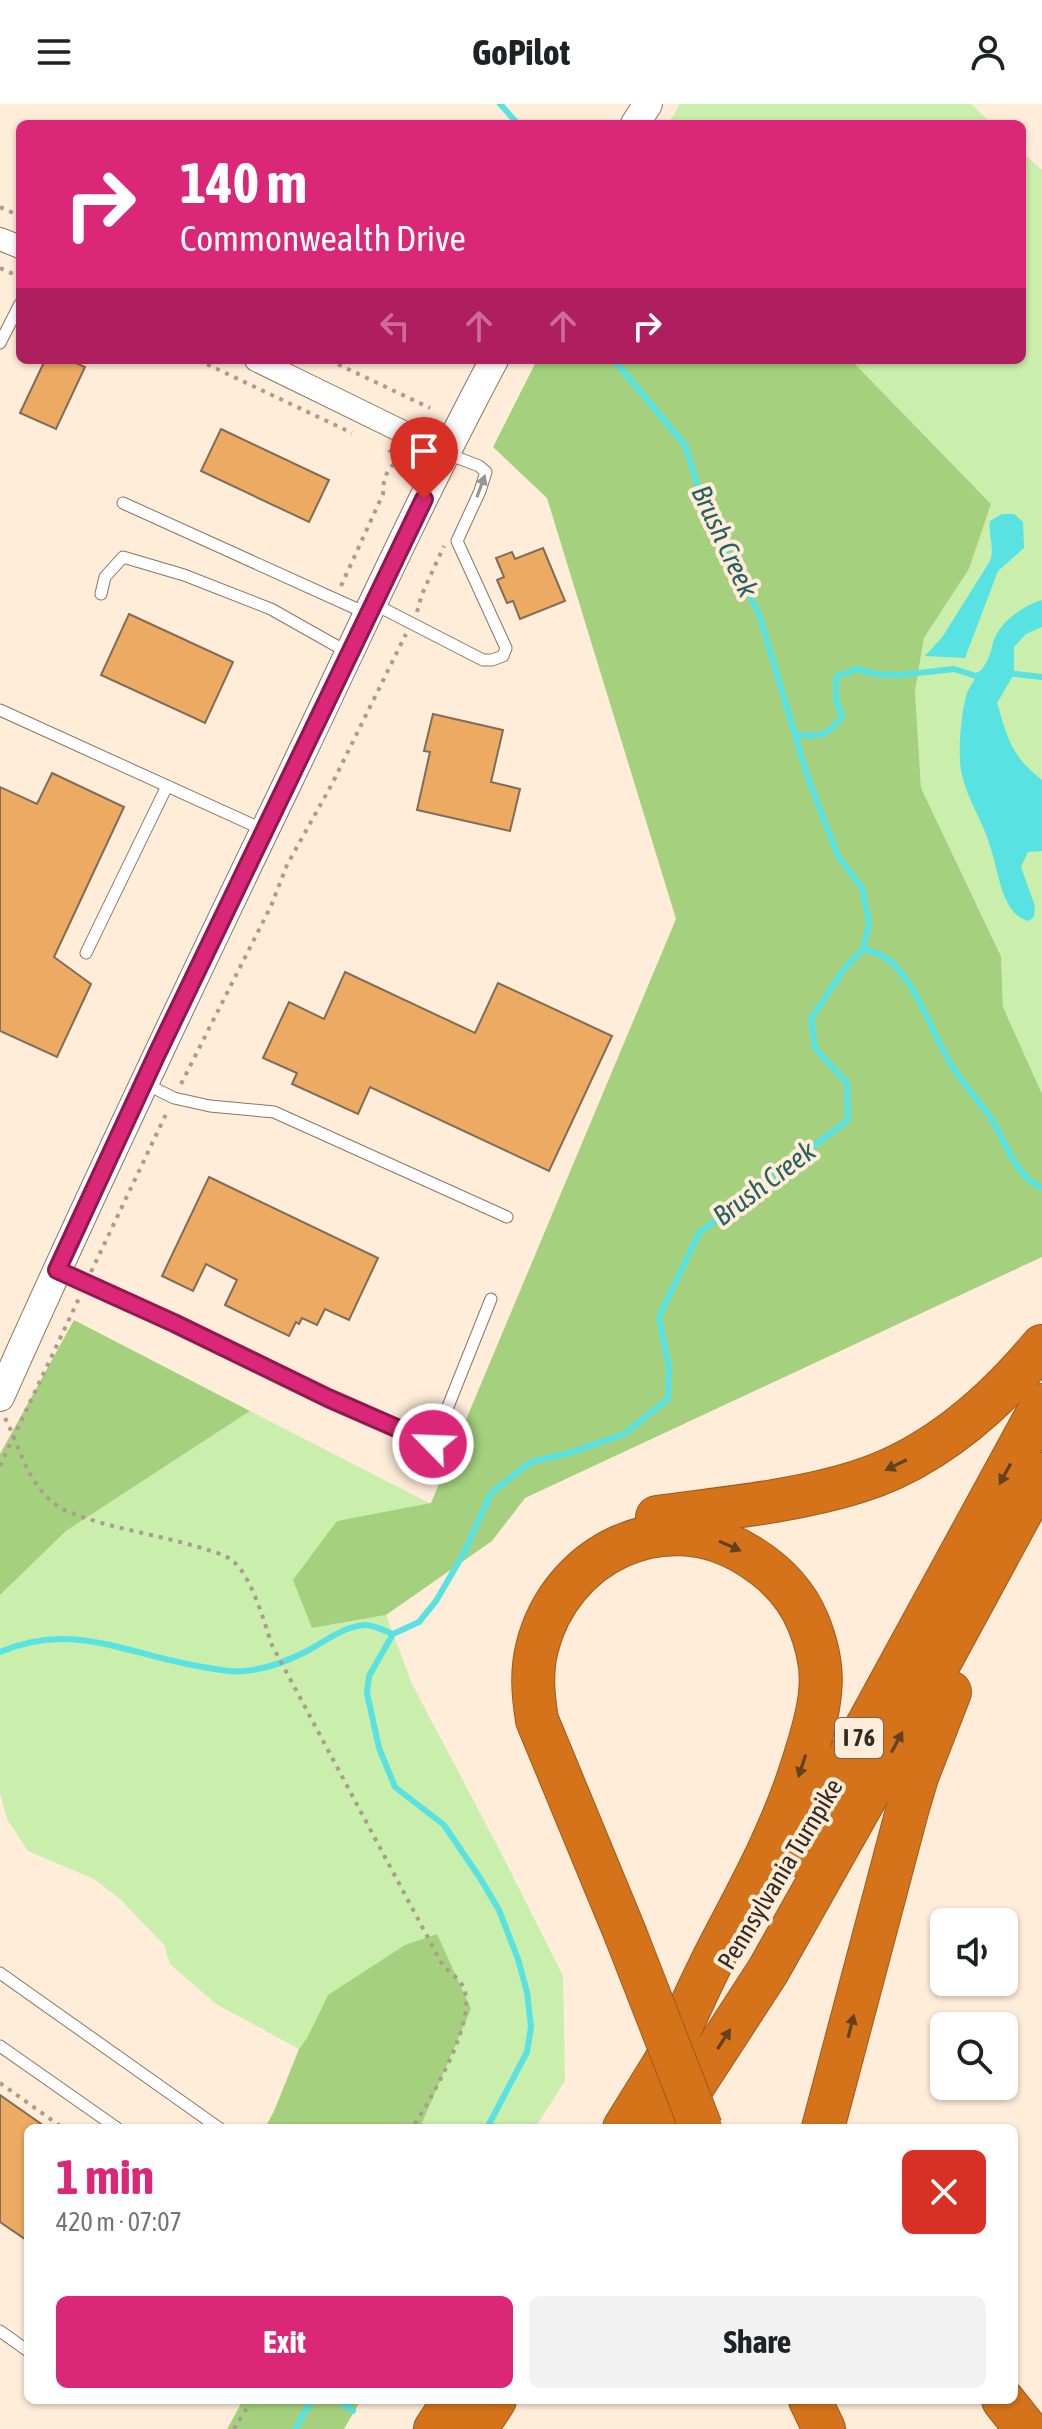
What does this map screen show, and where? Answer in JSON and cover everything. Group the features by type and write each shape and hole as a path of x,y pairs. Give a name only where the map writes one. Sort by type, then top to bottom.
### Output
{"highway":[{"path":"699,2124 526,1741 515,1682 524,1625 543,1589 570,1558 607,1535 654,1518 821,1492 860,1481 932,1446 974,1417 1016,1377 1042,1346"},
{"name":"Pennsylvania Turnpike","path":"626,2124 722,1972 869,1722 1042,1405"},
{"path":"824,2124 917,1777 1042,1476"},
{"name":"Pennsylvania Turnpike","path":"669,2124 776,1958 1042,1476"},
{"path":"664,2064 789,1807 814,1730 821,1690 814,1636 802,1608 787,1586 765,1566 739,1549 714,1539 687,1534 646,1537 604,1553 585,1567 568,1583 555,1602 537,1646 533,1669 537,1720 616,1941 677,2124"},
{"path":"836,2084 840,2124"},
{"path":"435,2429 451,2404"},
{"path":"476,2429 492,2404"},
{"path":"788,2404 798,2429"},
{"path":"812,2404 824,2429"},
{"path":"829,2404 835,2429"},
{"path":"1006,2404 1026,2429"}],"street":[{"path":"264,364 446,453"},
{"path":"0,1397 143,1083 446,453 492,364"}],"lane":[{"path":"0,343 16,312"},
{"path":"123,503 371,609 412,623 483,660 492,660 503,656 506,648 452,540 480,491 486,472 479,466 446,453"},
{"path":"101,594 105,577 123,557 184,575 271,609 349,653"},
{"path":"0,710 265,830"},
{"path":"86,953 167,786"},
{"path":"143,1083 174,1098 210,1106 274,1112 507,1217"},
{"path":"57,1270 433,1444 491,1299"},
{"path":"0,1973 213,2124"},
{"path":"0,2046 111,2124"},
{"path":"0,2331 24,2348"}],"path":[{"path":"206,364 365,439"},
{"path":"337,364 430,408"},
{"path":"378,445 391,451 404,470 432,482"},
{"path":"341,586 383,494 383,481 397,461"},
{"path":"0,1466 174,1098 271,906 287,865 351,746 412,623 422,594 452,540"},
{"path":"0,1409 23,1464 49,1499 69,1513 117,1527 169,1537 217,1553 233,1561 242,1573 257,1600 272,1645 443,1966 456,1976 465,1990 461,2033 431,2100 415,2124"},
{"path":"0,2083 57,2124"},
{"path":"234,2429 250,2404"}],"green space":[{"path":"680,104 971,104 988,120 670,120"},
{"path":"1026,156 1042,170 1042,1094 1003,1007 1001,955 921,788 915,691 924,638 969,569 991,504 855,364 1026,364"},
{"path":"535,364 855,364 991,504 969,569 924,638 915,691 921,788 1001,956 1003,1007 1042,1094 1042,1257 525,1498 492,1541 386,1615 312,1628 293,1580 337,1521 431,1503 676,919 547,498 493,447"},
{"path":"74,1320 250,1411 66,1531 0,1595 0,1454"},
{"path":"250,1411 431,1504 337,1521 312,1628 386,1615 412,1684 563,1976 565,2081 538,2124 422,2124 471,2009 328,1995 299,2049 216,2004 170,1964 164,1945 120,1899 94,1879 28,1851 7,1819 0,1793 0,1595 66,1531"},
{"path":"437,1934 471,2009 422,2124 267,2124 299,2049 328,1995 405,1945"},
{"path":"241,2404 359,2404 344,2429 227,2429"}],"water":[{"path":"1002,514 1014,514 1023,522 1024,548 998,571 965,658 925,656 943,636 990,561 990,521"},
{"path":"1042,600 1042,627 1026,634 1014,647 1014,674 997,703 1017,755 1042,780 1042,851 1028,852 1021,867 1035,906 1034,917 1028,921 1012,910 1002,891 988,839 965,785 960,746 966,696 988,659 996,635 1013,616"}],"building":[{"path":"43,364 78,364 85,367 56,429 20,413"},
{"path":"221,429 329,480 309,522 201,471"},
{"path":"543,548 565,601 520,619 513,601 507,603 497,580 504,577 496,558 512,552 515,559"},
{"path":"129,614 233,662 205,723 101,675"},
{"path":"433,714 503,730 491,782 520,789 510,831 417,810 430,752 424,751"},
{"path":"52,773 124,807 54,957 91,984 57,1057 0,1031 0,787 37,804"},
{"path":"345,972 475,1033 498,983 612,1036 549,1171 370,1087 358,1114 292,1084 297,1073 263,1058 289,1002 324,1019"},
{"path":"209,1177 378,1258 349,1320 325,1309 317,1325 302,1318 299,1324 296,1322 289,1336 225,1305 237,1280 206,1264 193,1291 162,1276"},
{"path":"0,2095 41,2124 24,2124 24,2238 0,2222"}],"waterway":[{"name":"Brush Creek","path":"500,104 514,120"},
{"name":"Brush Creek","path":"489,2124 527,2052 531,2027 527,1992 499,1910 480,1878 444,1825 395,1787 379,1748 367,1693 369,1676 393,1634 419,1622 436,1601 464,1553 491,1493 531,1462 624,1434 668,1399 669,1368 659,1317 699,1233 848,1120 847,1083 815,1048 811,1019 844,969 863,949 869,923 862,888 838,856 808,778 759,614 705,509 685,445 617,364"},
{"path":"795,735 822,734 836,723 842,716 836,699 836,677 857,669 875,674 900,675 954,669 976,676 983,673"},
{"path":"1006,673 1042,677"},
{"path":"863,949 881,955 903,975 955,1071 988,1114 1018,1168 1042,1188"},
{"path":"0,1652 27,1643 53,1639 78,1640 176,1662 240,1671 286,1661 356,1626 371,1626 393,1634"},
{"name":"Brush Creek","path":"295,2429 310,2404"},
{"path":"343,2404 353,2411"}],"route":[{"path":"424,499 157,1054 57,1270 433,1444"}]}
